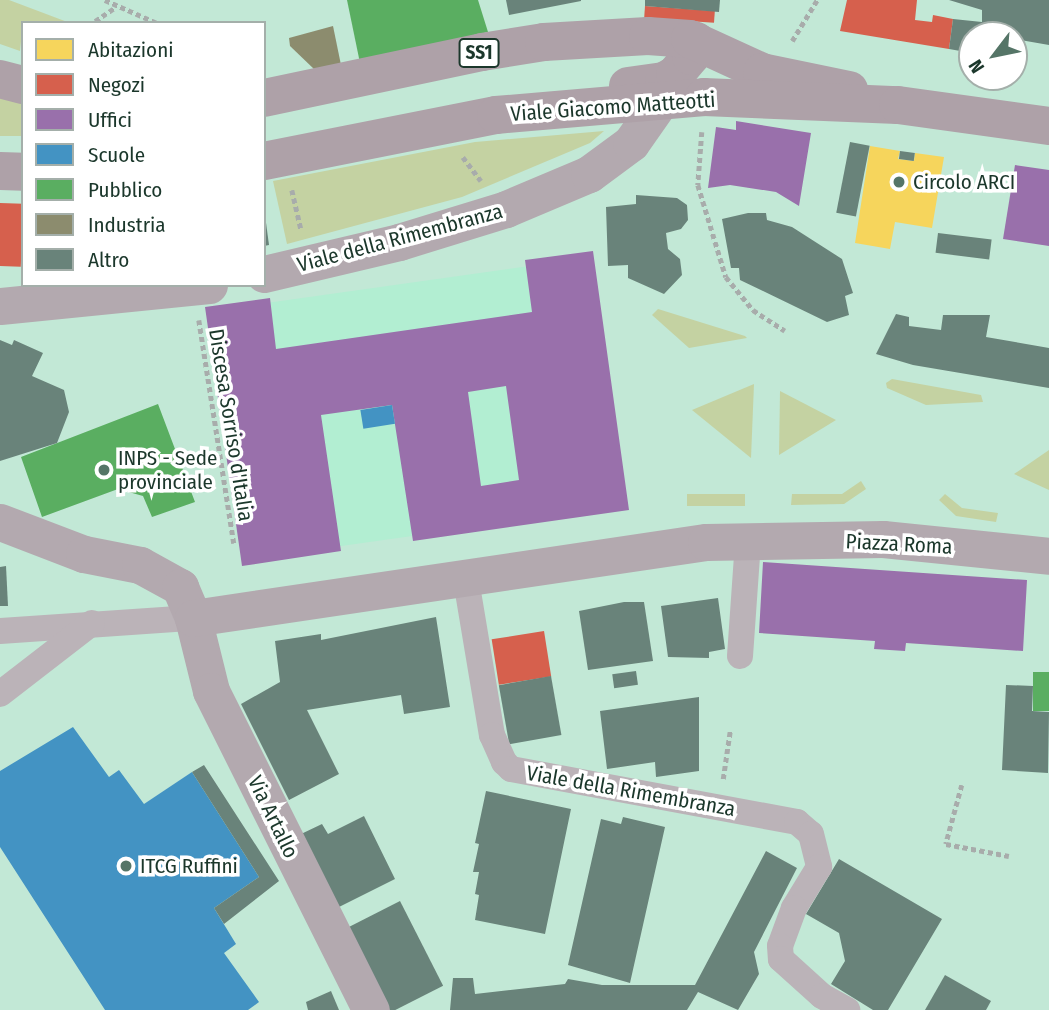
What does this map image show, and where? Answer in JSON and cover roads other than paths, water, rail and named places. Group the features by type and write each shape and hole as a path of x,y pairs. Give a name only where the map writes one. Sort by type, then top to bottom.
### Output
{"main road":[{"name":"SS1","path":"266,98 544,42 648,36 681,70 762,72 824,82 898,104"},
{"name":"Viale Giacomo Matteotti","path":"681,70 1049,125"},
{"path":"277,172 517,97 652,84 681,70"},
{"path":"0,79 21,84"},
{"path":"0,172 21,172"}],"street":[{"path":"681,70 708,81 762,72"},
{"name":"Viale della Rimembranza","path":"280,270 399,242 506,209 590,174 611,160 681,70"},
{"path":"0,306 203,298"},
{"path":"0,523 84,554 140,565 180,587 194,618"},
{"name":"Piazza Roma","path":"465,574 634,550 748,541 883,539 1049,556"},
{"path":"740,656 748,541"},
{"path":"0,631 194,618 465,574"},
{"name":"Viale della Rimembranza","path":"465,574 492,735 511,769 797,822 811,834 818,851 819,867 794,908 780,946 781,959 822,996 847,1010"},
{"name":"Via Artallo","path":"194,618 211,691 371,1010"},
{"path":"0,694 92,623"}],"place":[{"name":"Circolo ARCI","path":"899,182"},
{"name":"INPS - Sede provinciale","path":"104,470"},
{"name":"ITCG Ruffini","path":"126,866"}]}
